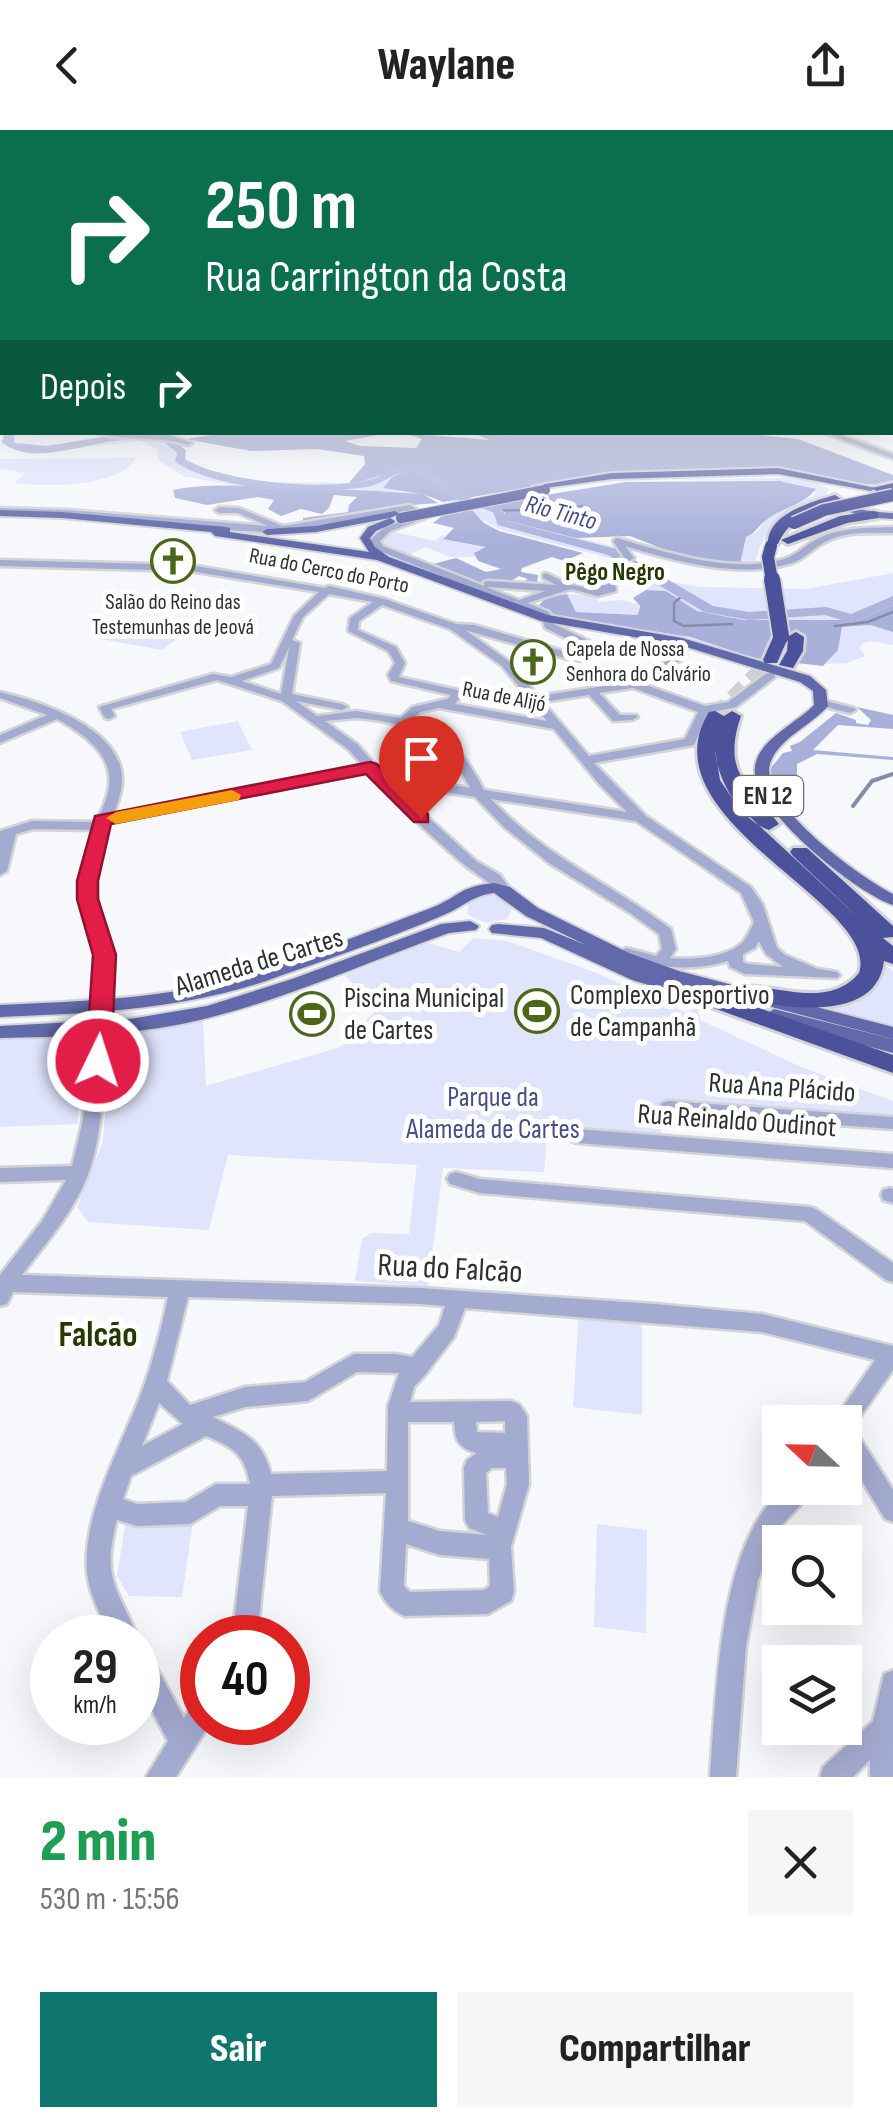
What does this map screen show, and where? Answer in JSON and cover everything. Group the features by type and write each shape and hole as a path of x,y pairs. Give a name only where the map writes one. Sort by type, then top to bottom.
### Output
{"highway":[{"path":"779,544 799,524 887,492"},
{"path":"776,667 795,651 788,636 780,526 836,496"},
{"path":"779,544 845,519 873,516"},
{"path":"717,714 706,746 711,780 730,808 893,957"},
{"path":"717,714 730,778 749,804 893,938"},
{"path":"743,993 808,1000 837,997 860,986 872,968 872,955 846,918"},
{"path":"705,997 893,1064"}],"main road":[{"path":"0,514 276,537 340,532 612,476 778,472 887,492"},
{"path":"542,488 616,480 779,475 821,480 835,486 844,508 873,516 893,516"},
{"path":"836,496 887,492"},
{"path":"0,514 62,514 256,532 395,518"},
{"path":"395,518 372,529 365,541 402,565"},
{"path":"374,519 332,536 338,543 545,618 672,640 805,678 819,690 822,704"},
{"path":"322,528 340,532"},
{"path":"215,533 379,557"},
{"path":"356,542 379,557"},
{"name":"EN 12","path":"822,704 767,756 761,782 777,808 889,896"},
{"path":"474,890 504,890 532,912 603,948 673,975 893,1033"},
{"name":"Alameda de Cartes","path":"0,1012 86,1008 190,995 256,978 456,903 474,890"},
{"path":"498,929 522,915 521,902"},
{"path":"456,903 457,916 470,926"},
{"name":"Alameda de Cartes","path":"0,1032 80,1030 206,1012 268,994 446,928 470,926 544,933 613,966 705,997 893,1046"},
{"path":"80,1030 65,1024 66,1018 86,1008"}],"street":[{"path":"110,435 166,435 188,443"},
{"path":"833,435 893,457"},
{"path":"864,447 893,444"},
{"path":"0,514 22,510 282,529 410,508 423,519 384,531 376,537 377,546 545,614 552,628 588,642 590,654 572,657 470,627 454,628"},
{"path":"22,510 62,514"},
{"path":"219,510 239,511 282,529"},
{"path":"109,516 122,520"},
{"path":"588,589 598,593 613,589 608,568 625,560 617,541 660,555 764,565 794,559 825,538 893,530"},
{"name":"Rua do Cerco do Porto","path":"0,564 173,566 334,590 382,601 454,628 494,653 641,819 660,835 733,879 754,901 770,952 784,962 825,974 740,968 734,962 736,953"},
{"path":"519,604 571,586 580,579 576,571 582,569 606,584 600,589 571,586"},
{"path":"474,584 555,590 564,585 546,576"},
{"path":"82,728 102,717 274,666 299,616 334,590"},
{"path":"286,700 295,642 309,618 334,590"},
{"path":"382,601 354,620 353,631 394,651 400,663 393,675 395,680 458,693 452,702 416,708 403,722"},
{"path":"538,699 634,684 682,655"},
{"path":"588,760 690,742 717,714 776,667"},
{"path":"232,680 286,700 319,719 353,746 396,795 471,864 495,878 504,890"},
{"path":"634,684 717,714"},
{"path":"591,691 617,719 632,717"},
{"path":"0,695 64,717 82,728 104,750 116,780 87,881 88,899 104,955 90,1143 80,1174 59,1212 2,1288"},
{"path":"286,700 293,697 342,706"},
{"path":"822,704 850,710"},
{"name":"Rua de Alijó","path":"439,705 560,727"},
{"path":"319,719 356,714 403,722 433,735 462,759 478,794 541,851 666,932 669,948 666,959 660,962"},
{"path":"0,739 64,717 102,717"},
{"path":"0,871 5,833 32,824 101,823 370,768"},
{"path":"396,795 432,787 641,819"},
{"path":"471,864 478,878 474,890"},
{"path":"603,948 660,962 712,963 752,942 760,922"},
{"name":"Rua Ana Plácido","path":"668,1107 893,1123"},
{"name":"Rua Reinaldo Oudinot","path":"577,1136 893,1161"},
{"path":"0,1175 80,1174"},
{"path":"456,1179 480,1186 809,1214 893,1274"},
{"name":"Rua do Falcão","path":"2,1288 457,1298 762,1323 893,1358"},
{"path":"114,1615 102,1590 98,1569 111,1507 156,1384 180,1289"},
{"path":"399,1412 514,1412 518,1484 503,1539 502,1592 496,1600 405,1604 392,1591 399,1412 405,1384 452,1327 457,1298"},
{"path":"856,1405 883,1365 893,1358"},
{"path":"123,1468 190,1431 198,1420 245,1397 308,1391 354,1363 396,1363 418,1368"},
{"path":"156,1384 198,1420 255,1454 262,1490 247,1615"},
{"path":"465,1412 470,1442 517,1450"},
{"path":"503,1539 475,1517 476,1468 488,1458 517,1450"},
{"path":"862,1460 893,1510"},
{"path":"111,1507 137,1515 190,1514 216,1494 398,1482"},
{"path":"724,1777 734,1647 742,1604 769,1522 785,1505"},
{"path":"395,1529 440,1544 503,1539"},
{"path":"884,1777 885,1728 893,1683"},
{"path":"160,1700 180,1737"},
{"path":"833,1777 885,1728"},
{"path":"160,1777 180,1744"}],"green space":[{"path":"3,435 12,435 14,442 49,445 120,436 175,439 186,452 182,458 193,470 266,482 363,483 404,467 420,468 452,491 506,511 505,520 616,547 625,557 641,564 636,570 639,576 701,587 806,589 893,573 893,605 859,620 744,620 697,611 666,591 646,590 612,573 605,563 615,562 613,559 499,529 444,499 404,492 236,486 183,476 158,460 158,450 140,441 49,451 1,445"},
{"path":"136,458 114,475 62,485 14,483 26,473 0,469 0,459"},
{"path":"670,480 812,481 829,489 814,505 781,520 770,530 755,564 740,563 746,537 757,532 768,517 815,495 815,489 783,481"},
{"path":"390,531 435,541 444,534 444,539 490,546 475,552 476,557 449,557 426,547 406,556 383,547 379,540"},
{"path":"567,594 594,595 599,602 621,600 638,604 639,615 576,612"},
{"path":"112,621 183,634 162,650 90,637"},
{"path":"870,625 893,632 893,645 866,642 860,648 865,656 847,663 826,664 838,650 842,627"},
{"path":"238,721 252,750 192,760 180,732"},
{"path":"489,894 504,897 513,905 507,919 485,923 467,914 469,901"},
{"name":"Parque da Alameda de Cartes","path":"474,938 507,941 597,973 685,1012 698,1008 700,1020 801,1067 893,1101 893,1118 662,1101 661,1137 548,1128 544,1172 443,1168 428,1286 355,1281 362,1239 371,1233 409,1234 417,1165 228,1155 209,1230 88,1222 77,1207 103,1142 110,1037 203,1021 206,1086 341,1047 376,1010 345,975 428,943 459,952"},
{"path":"883,963 893,971 893,1026 818,1007"},
{"path":"0,1039 86,1039 77,1124 0,1127"},
{"path":"579,1312 642,1318 642,1415 573,1407"},
{"path":"193,1520 182,1597 129,1596 117,1576 126,1521"},
{"path":"597,1524 647,1530 646,1633 594,1627"}],"shaded area":[{"path":"212,435 378,435 345,441 360,446 416,448 422,439 410,435 489,440 478,435 760,435 798,439 893,475 893,485 859,484 781,469 611,473 443,502 423,494 438,503 385,507 303,525 303,518 348,512 357,497 334,495 322,514 301,509 281,516 268,509 274,500 258,497 207,505 175,498 173,490 223,486 422,494 383,488 392,477 411,468 349,483 365,464 364,456 317,449 251,451 185,439"},
{"path":"780,481 816,489 746,537 740,564 686,558 630,536 576,538 504,520 505,511 489,504 626,482"},
{"path":"470,508 484,523 499,531 583,553 564,561 552,557 522,568 521,572 538,575 536,589 515,587 528,579 519,576 505,585 477,583 406,556 433,564 456,558 486,572 501,569 478,561 474,553 486,547 443,539 454,528 433,523 447,512"},
{"path":"646,590 666,591 697,611 744,620 859,620 893,605 893,632 870,625 842,627 838,650 823,666 754,658 690,637 556,616 539,605 546,598 567,594 576,612 638,615 640,606 633,598"},
{"path":"857,707 893,715 893,729 838,725 813,750 893,760 817,754 797,764 797,779 778,797 769,790 769,770 783,753 792,751 790,746 836,713 868,725 871,720"}],"waterway":[{"name":"Rio Tinto","path":"9,435 7,442 11,445 35,449 114,438 164,437 182,452 179,460 194,469 268,484 366,484 403,469 416,469 454,494 498,510 502,523 612,552 709,609 749,616 826,611 852,619 893,600"},
{"path":"498,511 582,506"},
{"path":"682,596 674,603 674,621 684,626 732,624"},
{"path":"835,626 868,622 893,612"},
{"path":"853,806 872,781 893,774 888,776"}],"tunnel":[{"path":"715,716 771,660"}],"slow traffic":[{"path":"116,818 232,795"}],"place":[{"name":"Salão do Reino das Testemunhas de Jeová","path":"173,561"},
{"name":"Capela de Nossa Senhora do Calvário","path":"533,662"},
{"name":"Complexo Desportivo de Campanhã","path":"537,1011"},
{"name":"Piscina Municipal de Cartes","path":"312,1014"}],"district":[{"name":"Pêgo Negro","path":"615,572"},
{"name":"Falcão","path":"98,1335"}],"route":[{"path":"98,1061 104,955 88,899 87,881 102,820 370,768 421,818"}]}
